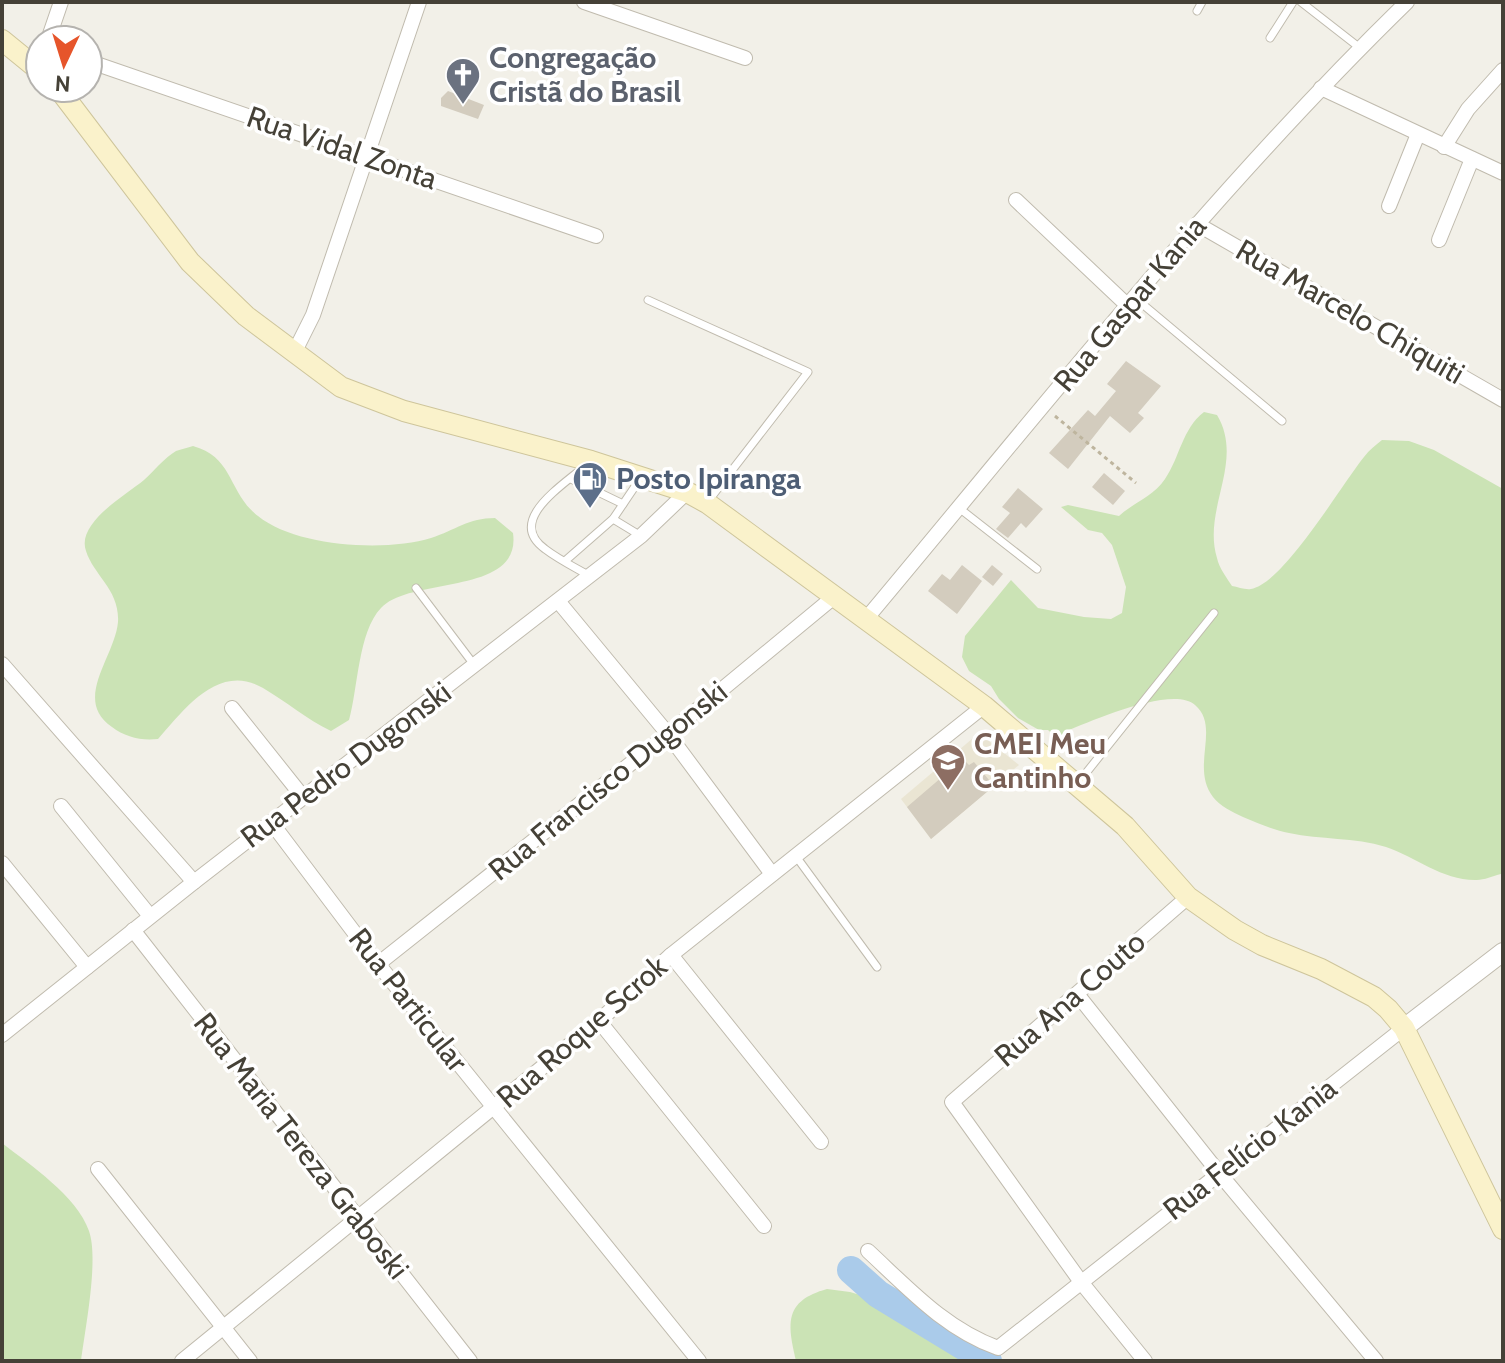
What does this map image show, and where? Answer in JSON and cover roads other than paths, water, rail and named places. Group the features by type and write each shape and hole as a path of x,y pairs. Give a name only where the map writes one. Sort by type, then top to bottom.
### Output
{"main road":[{"path":"2,40 24,55"},
{"path":"70,104 190,262 246,316 341,387 404,411 591,461 687,492 707,503 984,706 1125,826 1188,897 1249,938 1321,969 1374,997 1404,1028 1503,1229"}],"street":[{"path":"53,24 61,2"},
{"path":"294,353 313,315 419,2"},
{"path":"584,2 745,58"},
{"name":"Rua Gaspar Kania","path":"866,619 1197,224 1321,88 1407,2"},
{"name":"Rua Vidal Zonta","path":"104,66 596,236"},
{"path":"1444,147 1468,109 1503,70"},
{"path":"1321,88 1503,173"},
{"path":"1389,206 1418,134"},
{"path":"1439,240 1472,159"},
{"path":"1016,200 1130,301"},
{"name":"Rua Marcelo Chiquiti","path":"1197,224 1503,400"},
{"name":"Rua Pedro Dugonski","path":"3,1033 641,536 687,492"},
{"name":"Rua Francisco Dugonski","path":"378,964 668,734 835,596"},
{"path":"558,601 668,734 772,874"},
{"path":"2,664 194,882"},
{"name":"Rua Roque Scrok","path":"182,1361 599,1021 671,955 984,706"},
{"path":"232,708 303,797"},
{"path":"61,806 150,916"},
{"name":"Rua Particular","path":"271,822 378,964 699,1361"},
{"path":"2,863 87,967"},
{"name":"Rua Ana Couto","path":"1081,1282 952,1102 1188,897"},
{"name":"Rua Maria Tereza Graboski","path":"133,930 470,1361"},
{"name":"Rua Felício Kania","path":"868,1251 933,1312 980,1341 998,1348 1503,952"},
{"path":"671,955 821,1142"},
{"path":"1077,994 1219,1173 1376,1361"},
{"path":"599,1021 764,1226"},
{"path":"98,1169 250,1361"},
{"path":"1081,1282 1145,1361"}],"lane":[{"path":"1197,11 1202,2"},
{"path":"1270,38 1293,2"},
{"path":"1301,2 1360,48"},
{"path":"648,300 808,372 707,503"},
{"path":"1130,301 1282,421"},
{"path":"588,575 542,548 529,526 534,513 591,461"},
{"path":"565,561 613,519 641,477"},
{"path":"571,479 623,504"},
{"path":"959,508 1037,569"},
{"path":"613,519 641,536"},
{"path":"416,588 475,666"},
{"path":"1077,784 1214,613"},
{"path":"795,855 877,967"}],"waterway":[{"path":"851,1270 878,1294 988,1361"}],"place":[{"name":"Congregação Cristã do Brasil","path":"463,106"},
{"name":"Posto Ipiranga","path":"590,510"},
{"name":"CMEI Meu Cantinho","path":"948,792"}]}
